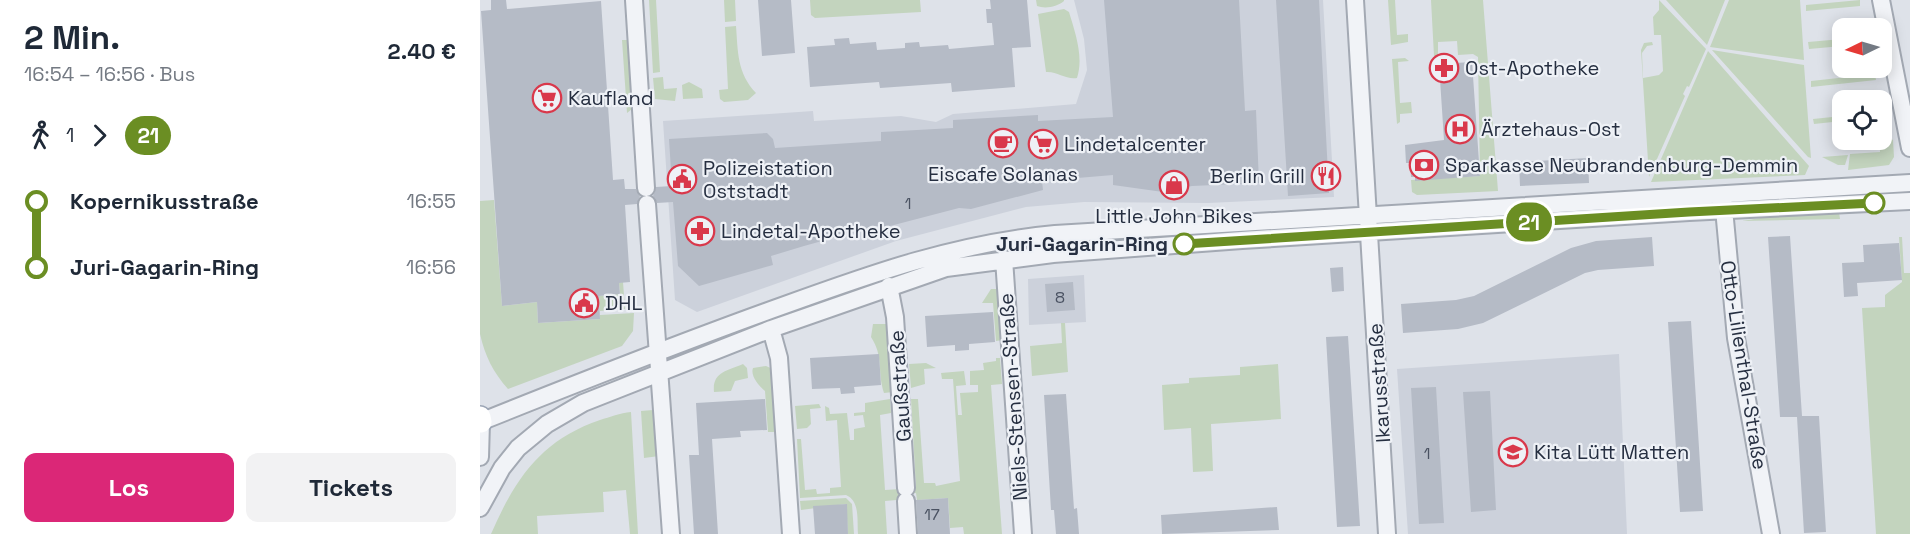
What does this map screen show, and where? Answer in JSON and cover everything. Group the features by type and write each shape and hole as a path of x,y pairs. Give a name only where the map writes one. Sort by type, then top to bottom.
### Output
{"main road":[{"path":"480,417 480,422"}],"street":[{"path":"634,0 671,534"},
{"path":"1355,0 1368,224"},
{"path":"1881,0 1910,148"},
{"path":"480,457 480,422 658,352 884,269 941,252 981,244 1054,234 1368,224 1723,202 1910,183"},
{"path":"1723,202 1910,201"},
{"name":"Otto-Lilienthal-Straße","path":"1723,202 1736,338 1771,534"},
{"path":"480,508 502,468 518,448 547,424 583,403 771,329 889,286 946,268 1004,259 1368,224"},
{"name":"Ikarusstraße","path":"1368,224 1387,534"},
{"name":"Niels-Stensen-Straße","path":"1004,259 1023,534"},
{"name":"Gaußstraße","path":"889,286 895,317 908,534"},
{"path":"771,329 778,358 791,534"}],"shaded area":[{"name":"Lindetalcenter","path":"1074,0 1323,0 1334,197 1208,203 1084,202 1026,207 896,241 697,312 675,300 663,121 813,111 814,121 901,116 936,122 953,114 1076,104 1087,70 1084,39"},
{"path":"1084,275 1086,322 1029,325 1028,279"},
{"name":"Kita Lütt Matten","path":"1619,354 1627,534 1408,534 1397,369"}],"green space":[{"path":"649,0 656,0 660,72 653,73"},
{"path":"724,0 735,0 736,21 725,22"},
{"path":"810,0 920,0 921,12 815,18 811,15"},
{"path":"1036,0 1064,1 1054,6 1044,7 1037,6"},
{"path":"1388,0 1395,0 1397,35 1408,34 1408,42 1391,45"},
{"path":"1431,0 1483,0 1498,191 1417,195 1412,192 1411,180 1480,176 1478,57 1473,54 1458,55 1457,41 1438,42 1438,56 1434,56"},
{"path":"1659,0 1706,49 1689,87 1687,86 1683,94 1685,96 1649,177 1641,50 1644,43 1652,42 1653,45 1647,46 1642,53 1643,78 1659,75 1663,71 1661,35 1654,35 1653,17 1659,10"},
{"path":"1666,0 1725,0 1707,45"},
{"path":"1729,0 1800,0 1804,60 1710,47"},
{"path":"1860,0 1860,6 1806,11 1806,5"},
{"path":"1064,9 1069,12 1078,45 1080,62 1077,78 1046,72 1038,14"},
{"path":"736,26 742,70 756,93 748,100 724,102 720,99 719,90 728,89 725,27"},
{"path":"622,40 628,40 632,109 627,113"},
{"path":"1832,40 1832,47 1809,49 1808,42"},
{"path":"1712,50 1804,65 1811,158 1808,157"},
{"path":"1708,51 1809,166 1805,175 1651,182"},
{"path":"1405,58 1409,61 1398,62 1400,103 1411,102 1412,113 1400,114 1400,122 1397,124 1392,59"},
{"path":"663,77 664,89 677,88 675,101 655,99 653,78"},
{"path":"1838,78 1876,78 1876,80 1811,87 1811,81"},
{"path":"689,82 702,89 703,98 683,99 682,85"},
{"path":"1832,117 1832,122 1814,124 1813,119"},
{"path":"1893,140 1894,157 1889,165 1848,170 1850,154 1880,152 1880,150 1892,150"},
{"path":"1848,155 1845,165 1838,165 1822,157"},
{"path":"494,200 502,306 537,302 538,323 600,319 600,315 634,313 633,331 622,346 508,389 490,363 480,334 480,201"},
{"path":"1839,212 1840,219 1742,221 1779,215"},
{"path":"1899,237 1902,237 1904,273 1910,273 1910,534 1876,534 1862,308 1885,307 1885,295 1902,282"},
{"path":"623,282 625,309 600,311 599,296 620,294 619,283"},
{"path":"991,289 997,289 1003,340 996,341 993,303 982,303"},
{"path":"1061,323 1065,323 1068,372 1032,376 1030,346 1062,343"},
{"path":"873,324 886,324 889,329 893,392 884,393 878,351 871,337"},
{"path":"996,358 1000,358 1002,384 991,385 1002,534 964,534 963,527 950,528 948,498 917,500 916,493 908,494 908,499 885,501 887,534 858,534 856,506 846,495 800,498 797,439 801,439 805,490 816,489 817,494 830,493 830,488 841,487 837,420 826,421 825,406 829,408 830,414 847,413 850,440 854,440 854,429 865,427 863,415 854,416 854,413 865,412 865,403 890,399 891,413 880,415 885,490 916,488 911,399 918,399 924,483 935,483 936,486 960,481 953,379 942,379 941,373 964,371 966,385 956,386 958,415 962,415 960,393 978,392 978,385 970,385 970,371 984,370 983,363 996,361"},
{"path":"926,363 936,368 924,369 925,384 911,388 909,364"},
{"path":"743,364 747,368 748,378 735,381 731,391 714,392 715,380 718,376"},
{"path":"1278,364 1281,419 1211,424 1213,471 1193,472 1191,428 1164,430 1162,385 1189,383 1189,378 1240,375 1240,367"},
{"path":"766,366 775,370 779,432 768,432 765,391 758,384 752,371 753,368"},
{"path":"819,404 821,408 810,409 811,424 807,428 797,429 795,406"},
{"path":"653,410 656,413 659,456 644,458 641,411"},
{"path":"631,412 638,534 630,534 626,490 603,492 604,512 537,516 538,534 491,534 520,479 546,450 579,428"},
{"path":"846,498 852,504 854,534 848,534 846,504 801,510 800,501"}],"building":[{"name":"Kaufland","path":"491,0 506,0 507,9 601,1 613,180 624,179 625,189 636,189 640,196 637,204 625,205 630,282 619,283 620,294 599,296 600,319 538,323 537,302 502,306 481,11 491,10"},
{"path":"758,0 791,0 795,53 762,56"},
{"path":"990,0 1027,0 1031,47 1012,48 1015,87 952,92 951,83 880,88 879,82 810,87 807,47 835,45 834,39 849,38 850,44 876,42 877,50 905,48 905,43 919,42 920,47 948,45 949,49 994,45 992,23 987,23 986,9 991,9"},
{"name":"Lindetalcenter","path":"1104,0 1239,0 1245,111 1256,110 1259,183 1192,186 1163,192 1113,185 1113,175 1042,181 1043,190 971,209 959,208 890,226 876,226 804,246 771,256 773,265 699,286 678,266 673,202 657,203 653,196 656,187 672,186 669,139 767,133 773,139 775,148 881,141 881,132 953,128 953,120 1038,115 1038,121 1113,117"},
{"path":"1276,0 1319,0 1329,193 1288,196"},
{"name":"Ärztehaus-Ost","path":"1472,62 1480,176 1415,181 1415,177 1411,177 1410,163 1406,163 1405,145 1444,140 1439,64"},
{"path":"1588,158 1589,183 1520,186 1519,162"},
{"path":"1790,236 1802,416 1819,416 1826,532 1804,533 1797,417 1780,417 1768,237"},
{"path":"1652,237 1654,266 1585,273 1483,323 1458,329 1403,333 1401,304 1456,300 1474,296 1571,248 1596,241"},
{"path":"1899,243 1902,280 1857,283 1858,296 1844,297 1842,263 1864,262 1863,245"},
{"path":"1343,267 1344,291 1332,292 1330,268"},
{"path":"1073,282 1075,310 1047,312 1045,284"},
{"path":"993,312 995,342 969,344 969,350 955,351 955,345 927,347 925,316"},
{"path":"1691,321 1703,511 1680,512 1668,322"},
{"path":"1348,336 1360,526 1337,527 1326,337"},
{"path":"879,354 881,385 854,387 855,393 841,394 840,388 812,389 810,358"},
{"path":"1436,387 1444,523 1419,524 1411,388"},
{"path":"1490,391 1496,510 1471,512 1463,392"},
{"path":"1066,394 1074,509 1077,508 1079,534 1056,534 1054,510 1051,510 1044,395"},
{"path":"765,399 767,430 740,431 741,437 712,439 718,534 694,534 689,455 699,455 696,403"},
{"path":"948,498 950,534 918,534 916,500"},
{"path":"847,504 848,534 815,534 813,506"},
{"path":"1277,507 1279,530 1162,534 1161,515"}],"bus line":[{"name":"21","path":"1184,244 1803,205 1874,203"}],"place":[{"name":"Ost-Apotheke","path":"1444,68"},
{"name":"Kaufland","path":"547,98"},
{"name":"Ärztehaus-Ost","path":"1460,129"},
{"name":"Eiscafe Solanas","path":"1003,143"},
{"name":"Lindetalcenter","path":"1043,144"},
{"name":"Sparkasse Neubrandenburg-Demmin","path":"1424,165"},
{"name":"Berlin Grill","path":"1326,176"},
{"name":"Polizeistation Oststadt","path":"682,179"},
{"name":"Little John Bikes","path":"1174,185"},
{"name":"Lindetal-Apotheke","path":"700,231"},
{"name":"Juri-Gagarin-Ring","path":"1184,244"},
{"name":"DHL","path":"584,303"},
{"name":"Kita Lütt Matten","path":"1513,452"}]}
